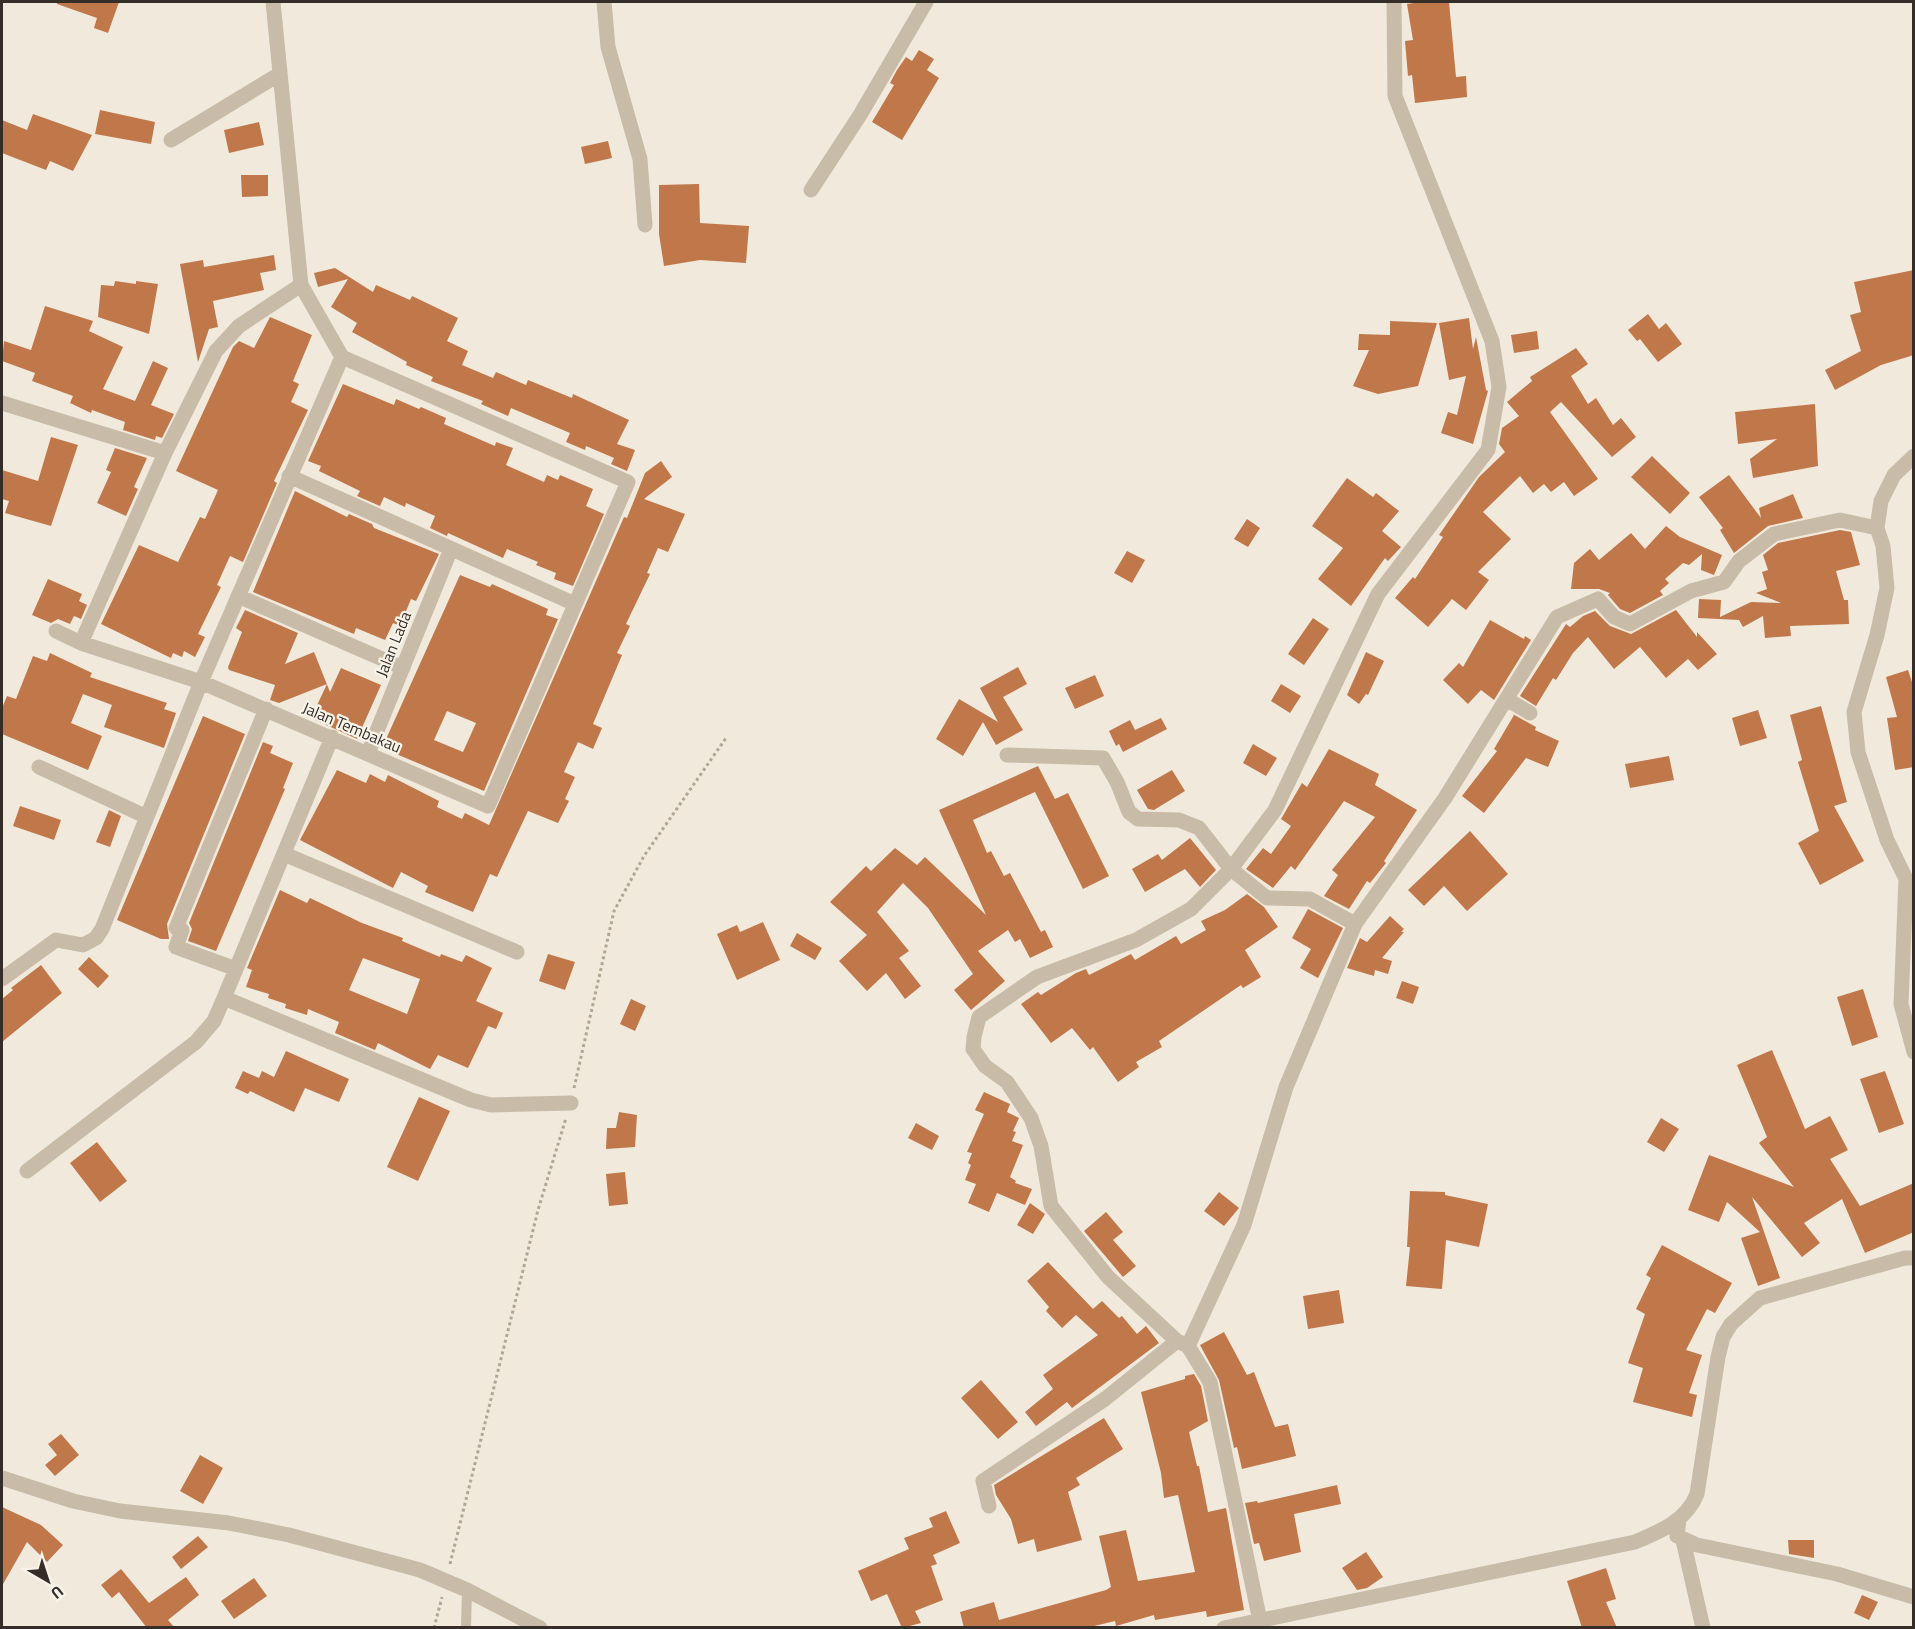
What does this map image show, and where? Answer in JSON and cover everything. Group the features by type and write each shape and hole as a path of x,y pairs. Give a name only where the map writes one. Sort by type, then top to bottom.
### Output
{"street":[{"path":"273,2 278,75 301,285 342,357 628,482 575,604 289,476"},
{"path":"604,2 608,47 640,159 645,225"},
{"path":"811,190 860,116 926,2"},
{"path":"1260,1621 1210,1382 1183,1343 1108,1277 1051,1206 1041,1146 1031,1118 1008,1082 985,1066 973,1049 979,1017 1036,977 1136,940 1191,909 1231,869 1275,810 1378,594 1488,450 1499,387 1492,341 1395,96 1394,2"},
{"path":"171,140 278,75"},
{"path":"81,643 165,453 216,351 238,326 301,285"},
{"path":"2,979 56,940 83,945 96,938 102,929 201,682 342,357"},
{"path":"2,403 165,453"},
{"path":"1914,456 1894,475 1881,501 1877,528 1883,546 1887,588 1877,635 1854,712 1857,752 1887,840 1906,879 1901,1004 1914,1052"},
{"path":"989,1506 983,1481 1183,1343 1244,1225 1287,1087 1355,924 1445,798 1508,700 1557,617 1598,599 1614,617 1630,624 1690,591 1724,582 1739,561 1774,534 1840,520 1877,528"},
{"name":"Jalan Lada","path":"368,753 451,549"},
{"path":"238,596 403,668"},
{"name":"Jalan Tembakau","path":"56,631 81,643 201,682 488,806 575,604"},
{"path":"1508,700 1530,713"},
{"path":"236,969 176,947 182,930 176,928 266,709"},
{"path":"27,1171 196,1042 214,1021 332,737"},
{"path":"1008,755 1103,758 1130,812 1138,819 1179,820 1200,828 1231,869 1267,898 1310,899 1355,924"},
{"path":"39,767 147,817"},
{"path":"284,854 518,952"},
{"path":"224,998 471,1101 491,1105 571,1103"},
{"path":"1224,1628 1635,1542 1659,1532 1679,1520 1691,1509 1697,1494 1718,1357 1723,1337 1731,1323 1760,1298 1905,1258 1914,1258"},
{"path":"2,1478 73,1501 120,1510 229,1523 289,1536 410,1568 446,1580 540,1628"},
{"path":"1679,1520 1677,1536 1683,1540 1837,1574 1914,1597"},
{"path":"1683,1540 1703,1628"}],"lane":[{"path":"466,1628 467,1590"}],"path":[{"path":"434,1628 538,1210 571,1103 614,911 644,856 726,738"}],"building":[{"path":"57,2 119,2 108,33 94,28 97,18 57,4"},
{"path":"1449,2 1456,77 1466,76 1467,97 1415,103 1412,75 1408,76 1405,41 1413,40 1407,4"},
{"path":"919,50 934,59 927,70 939,78 902,140 872,122 894,85 890,83 897,70 906,57 912,61"},
{"path":"100,110 155,122 151,144 95,134"},
{"path":"33,114 92,135 73,171 50,161 46,170 2,153 2,120 27,130"},
{"path":"259,122 264,145 229,153 224,130"},
{"path":"608,141 612,158 585,164 581,147"},
{"path":"241,175 268,175 268,196 242,197"},
{"path":"699,184 700,223 749,226 746,263 700,260 664,266 659,234 659,185"},
{"path":"274,255 276,270 260,273 264,290 213,301 218,327 209,329 198,362 180,264 203,260 204,267"},
{"path":"335,268 373,292 376,285 410,300 412,296 458,318 447,341 468,351 462,365 493,378 496,372 526,385 528,380 572,398 573,394 629,420 617,444 635,450 627,471 611,464 614,458 586,446 585,450 566,442 570,433 511,408 508,416 481,404 483,401 431,381 433,377 406,365 407,362 352,332 357,323 331,307 348,279 318,287 314,273"},
{"path":"1914,270 1914,355 1881,365 1835,390 1825,370 1861,351 1850,315 1861,312 1854,282"},
{"path":"115,281 158,284 149,334 98,317 101,285 114,286"},
{"path":"45,306 93,321 89,331 123,347 103,389 135,401 153,361 168,368 151,405 174,414 162,438 156,436 155,440 123,430 125,422 92,410 91,413 70,403 73,396 32,381 35,373 2,361 4,341 31,350"},
{"path":"1648,314 1659,329 1666,323 1682,344 1658,362 1640,339 1637,341 1628,330"},
{"path":"270,317 312,335 293,381 299,384 291,402 308,410 274,481 277,483 243,562 230,556 217,585 221,587 198,634 205,637 195,657 184,651 182,657 173,653 171,658 101,624 139,545 178,562 200,517 205,519 218,490 176,471 233,347 239,341 254,348"},
{"path":"1469,318 1473,349 1476,337 1488,391 1473,444 1441,433 1448,412 1457,415 1466,376 1449,380 1439,323"},
{"path":"1390,321 1437,323 1418,386 1378,394 1353,386 1369,350 1358,350 1359,334 1390,335"},
{"path":"1537,331 1539,349 1514,353 1511,335"},
{"path":"1576,348 1588,364 1571,376 1588,404 1596,398 1613,425 1621,418 1636,437 1612,457 1561,402 1550,412 1598,479 1574,496 1564,482 1551,492 1544,484 1533,493 1520,476 1483,512 1511,539 1478,572 1489,580 1466,610 1452,599 1428,627 1395,598 1413,577 1415,579 1443,537 1439,535 1479,477 1505,452 1499,444 1502,428 1519,416 1507,402 1532,381 1530,377"},
{"path":"343,384 394,405 396,399 419,409 421,407 446,418 444,424 495,446 496,442 513,448 506,465 544,482 547,475 558,480 560,475 593,489 586,506 604,514 573,586 554,579 556,573 536,565 538,562 507,549 503,558 448,533 447,536 430,528 435,516 406,503 405,507 384,497 380,506 357,496 360,491 319,471 321,466 308,461"},
{"path":"1815,404 1818,466 1753,478 1750,459 1777,439 1738,444 1735,412"},
{"path":"51,437 78,445 51,526 5,513 9,501 2,499 2,470 38,481"},
{"path":"115,448 147,458 134,487 138,489 126,516 97,503 111,472 106,470"},
{"path":"1652,456 1690,493 1670,514 1631,477"},
{"path":"661,461 672,477 644,499 685,514 668,552 658,548 647,573 650,574 626,624 630,626 617,653 622,655 593,724 602,728 593,749 578,742 564,772 575,777 565,799 569,801 558,823 528,811 497,877 490,874 473,912 425,892 428,886 401,872 393,888 300,840 337,770 366,783 370,774 385,782 388,775 439,801 437,807 462,819 465,813 489,825 624,517 627,518 645,473"},
{"path":"1729,475 1761,518 1759,508 1793,494 1803,518 1768,526 1734,553 1720,530 1723,528 1699,497"},
{"path":"1347,478 1373,497 1376,493 1399,511 1382,531 1401,547 1388,561 1385,558 1351,606 1318,579 1343,548 1312,526"},
{"path":"295,491 347,517 349,514 372,524 374,528 439,554 416,601 411,599 400,626 393,623 385,640 356,628 354,634 253,592"},
{"path":"1247,519 1260,528 1248,547 1234,539"},
{"path":"1666,526 1680,537 1722,555 1714,575 1701,570 1702,554 1689,565 1683,563 1665,579 1669,583 1660,591 1663,595 1630,613 1620,609 1608,595 1610,593 1599,589 1571,589 1574,563 1590,549 1599,560 1631,533 1645,549"},
{"path":"1840,530 1851,532 1860,565 1836,571 1844,600 1848,600 1849,624 1790,626 1791,636 1765,638 1763,616 1743,627 1739,620 1698,618 1699,599 1721,600 1720,617 1751,602 1781,603 1756,593 1767,589 1762,572 1768,570 1763,555 1778,543"},
{"path":"1127,551 1145,560 1132,583 1114,573"},
{"path":"460,575 490,587 492,584 548,609 546,615 558,619 484,791 382,748","holes":["447,711 476,723 463,752 434,740"]},
{"path":"48,579 82,594 79,601 87,605 81,619 74,616 70,624 58,619 51,623 32,615"},
{"path":"245,610 298,633 285,664 314,652 327,684 279,703 270,700 275,685 229,670 228,667 242,632 236,628"},
{"path":"1676,610 1697,637 1697,632 1717,654 1698,670 1688,659 1666,678 1640,647 1614,669 1588,637 1573,653 1556,680 1553,678 1536,706 1520,696 1566,624 1570,627 1583,616 1595,611 1610,626 1631,634"},
{"path":"1313,618 1329,629 1304,665 1288,654"},
{"path":"1490,620 1524,639 1525,636 1531,640 1494,700 1481,690 1468,704 1443,680 1459,663 1463,667"},
{"path":"1366,652 1384,661 1368,695 1366,694 1359,704 1347,695"},
{"path":"50,653 92,673 90,677 167,703 164,709 176,713 164,748 104,727 112,705 83,694 71,723 102,736 88,770 2,734 2,708 7,696 16,699 33,656 47,661"},
{"path":"1018,667 1027,684 1003,697 1023,730 996,745 983,722 963,756 936,739 959,699 998,722 980,688"},
{"path":"341,668 381,685 357,739 311,718 327,684 330,692"},
{"path":"1908,670 1914,688 1914,767 1895,770 1887,718 1897,717 1886,677"},
{"path":"1095,675 1104,696 1075,709 1065,688"},
{"path":"1281,684 1301,696 1290,713 1271,701"},
{"path":"1821,706 1847,802 1834,806 1864,861 1820,885 1798,843 1819,831 1798,762 1802,760 1790,715"},
{"path":"1758,710 1767,738 1740,746 1732,718"},
{"path":"1511,713 1536,727 1535,730 1559,741 1548,767 1526,758 1484,813 1462,796 1497,751 1494,749 1514,715"},
{"path":"203,716 245,734 167,924 169,939 161,939 117,920"},
{"path":"1161,718 1167,729 1123,752 1119,744 1116,746 1109,731 1130,720 1135,730"},
{"path":"263,742 273,746 270,753 293,763 283,788 285,789 216,951 188,941 192,929 189,923"},
{"path":"1253,744 1277,758 1266,776 1243,763"},
{"path":"1329,749 1379,774 1375,785 1417,810 1384,861 1386,863 1370,883 1367,881 1349,909 1324,896 1338,875 1332,870 1375,817 1344,801 1295,870 1291,866 1273,888 1246,869 1263,848 1271,854 1291,826 1281,819 1302,783 1307,787"},
{"path":"1669,756 1674,780 1630,788 1625,764"},
{"path":"1038,766 1055,799 1068,793 1109,876 1083,889 1035,792 973,820 987,853 991,851 1004,876 1010,873 1041,932 1045,930 1053,947 1030,958 1020,939 1015,942 1008,930 978,951 1005,981 971,1010 954,990 973,974 928,908 903,883 877,912 909,951 899,958 921,986 905,999 886,973 867,991 839,961 867,935 830,902 866,866 871,871 895,848 917,865 925,857 986,915 939,810"},
{"path":"1172,770 1185,791 1154,810 1148,809 1137,790"},
{"path":"20,806 61,820 54,840 13,826"},
{"path":"109,810 121,816 110,847 96,842"},
{"path":"1470,831 1508,874 1467,911 1444,886 1424,906 1408,890"},
{"path":"1190,838 1216,870 1200,887 1185,869 1145,892 1132,869 1158,854 1162,860"},
{"path":"280,890 307,903 310,898 362,923 403,938 402,941 440,957 441,954 462,962 466,955 492,968 476,1001 503,1013 496,1029 488,1026 468,1068 438,1055 430,1069 378,1043 375,1050 335,1033 339,1022 308,1009 307,1015 285,1008 286,1004 268,998 269,994 246,987 252,970 247,968","holes":["363,958 420,979 407,1014 349,990"]},
{"path":"1247,894 1264,907 1278,927 1245,950 1261,977 1243,988 1241,985 1159,1041 1162,1047 1136,1062 1139,1067 1118,1082 1093,1047 1090,1050 1072,1028 1051,1043 1021,1004 1038,992 1041,995 1086,969 1089,975 1131,954 1135,960 1176,936 1181,944 1206,930 1201,921 1225,910"},
{"path":"1308,909 1343,928 1318,978 1300,968 1311,949 1292,938"},
{"path":"1390,916 1404,929 1401,932 1404,932 1382,958 1392,961 1388,974 1375,970 1374,976 1347,968 1360,938 1367,942"},
{"path":"763,922 780,960 737,980 717,934 737,925 740,932"},
{"path":"797,933 822,948 815,960 790,946"},
{"path":"548,954 575,962 565,990 539,981"},
{"path":"89,957 109,976 98,988 78,969"},
{"path":"41,965 62,993 2,1042 2,999 13,990 11,988"},
{"path":"1402,981 1419,987 1413,1004 1396,998"},
{"path":"1863,989 1878,1037 1852,1046 1837,997"},
{"path":"631,999 646,1006 635,1031 620,1024"},
{"path":"1772,1050 1805,1129 1830,1116 1848,1150 1830,1159 1860,1206 1914,1183 1914,1232 1865,1253 1842,1199 1804,1223 1820,1243 1802,1257 1752,1197 1780,1278 1758,1286 1741,1238 1760,1232 1727,1202 1719,1222 1688,1210 1709,1155 1794,1187 1759,1143 1767,1137 1737,1065"},
{"path":"286,1051 349,1079 339,1102 305,1088 294,1112 250,1091 248,1094 235,1088 243,1071 259,1078 262,1071 274,1077"},
{"path":"1885,1071 1904,1124 1879,1133 1860,1079"},
{"path":"984,1092 1010,1104 1007,1112 1019,1118 1013,1131 1016,1132 1012,1141 1023,1145 1010,1177 1016,1181 1015,1183 1032,1189 1025,1205 997,1193 989,1212 968,1203 976,1184 965,1180 971,1165 968,1163 972,1153 967,1152 984,1114 975,1110"},
{"path":"419,1097 450,1111 418,1181 387,1167"},
{"path":"619,1112 637,1115 635,1147 606,1149 607,1128 616,1128"},
{"path":"1661,1118 1679,1129 1664,1152 1647,1142"},
{"path":"916,1123 939,1136 932,1150 908,1138"},
{"path":"97,1142 127,1181 100,1202 70,1163"},
{"path":"625,1172 628,1204 609,1206 606,1174"},
{"path":"1410,1191 1445,1192 1445,1195 1488,1204 1479,1247 1446,1240 1442,1289 1406,1286 1410,1247 1407,1247"},
{"path":"1219,1192 1239,1208 1224,1226 1204,1211"},
{"path":"1030,1203 1045,1214 1033,1234 1017,1225"},
{"path":"1106,1212 1123,1232 1113,1240 1136,1266 1123,1277 1084,1231"},
{"path":"1662,1245 1732,1283 1715,1313 1707,1309 1686,1350 1702,1355 1689,1393 1697,1395 1692,1417 1633,1402 1643,1368 1628,1363 1645,1314 1636,1309 1651,1278 1646,1275"},
{"path":"1048,1262 1093,1309 1102,1301 1119,1318 1122,1316 1137,1334 1146,1326 1159,1343 1072,1408 1067,1402 1036,1426 1025,1412 1053,1389 1043,1375 1098,1335 1076,1315 1062,1328 1046,1311 1049,1307 1027,1281"},
{"path":"1339,1290 1344,1323 1308,1329 1303,1296"},
{"path":"1224,1332 1247,1375 1254,1372 1275,1427 1288,1424 1296,1456 1242,1469 1237,1447 1234,1448 1219,1380 1200,1345"},
{"path":"1194,1374 1201,1386 1208,1421 1189,1432 1197,1466 1199,1466 1208,1512 1226,1508 1244,1610 1207,1617 1206,1611 1155,1620 1154,1615 1116,1626 1115,1621 1086,1628 964,1628 960,1612 994,1602 999,1620 1111,1587 1099,1536 1126,1530 1138,1581 1195,1572 1178,1495 1164,1498 1161,1473 1141,1392 1185,1379 1185,1376"},
{"path":"981,1380 1018,1422 998,1439 961,1398"},
{"path":"1104,1418 1123,1449 1076,1478 1080,1485 1068,1492 1082,1540 1037,1552 1034,1539 1018,1544 1011,1519 996,1495 994,1485"},
{"path":"61,1434 79,1455 55,1476 45,1465 57,1455 48,1444"},
{"path":"200,1455 223,1468 203,1504 180,1491"},
{"path":"1337,1485 1341,1504 1294,1514 1301,1552 1264,1561 1259,1543 1254,1544 1245,1503 1257,1501 1258,1503"},
{"path":"2,1507 41,1525 63,1545 47,1562 27,1542 2,1586"},
{"path":"946,1511 960,1543 933,1555 937,1564 931,1566 943,1600 915,1611 921,1623 902,1628 887,1594 871,1601 858,1571 909,1549 904,1538 933,1527 929,1518"},
{"path":"198,1536 208,1547 181,1569 172,1557"},
{"path":"1788,1540 1814,1540 1814,1558 1789,1554"},
{"path":"1366,1552 1383,1577 1367,1588 1357,1590 1342,1568"},
{"path":"1606,1568 1616,1599 1606,1602 1617,1628 1582,1628 1567,1581"},
{"path":"121,1569 149,1603 186,1577 199,1595 168,1620 175,1628 147,1628 119,1592 112,1598 101,1585"},
{"path":"254,1578 267,1596 234,1619 221,1601"},
{"path":"1862,1595 1878,1602 1869,1620 1854,1613"}]}
